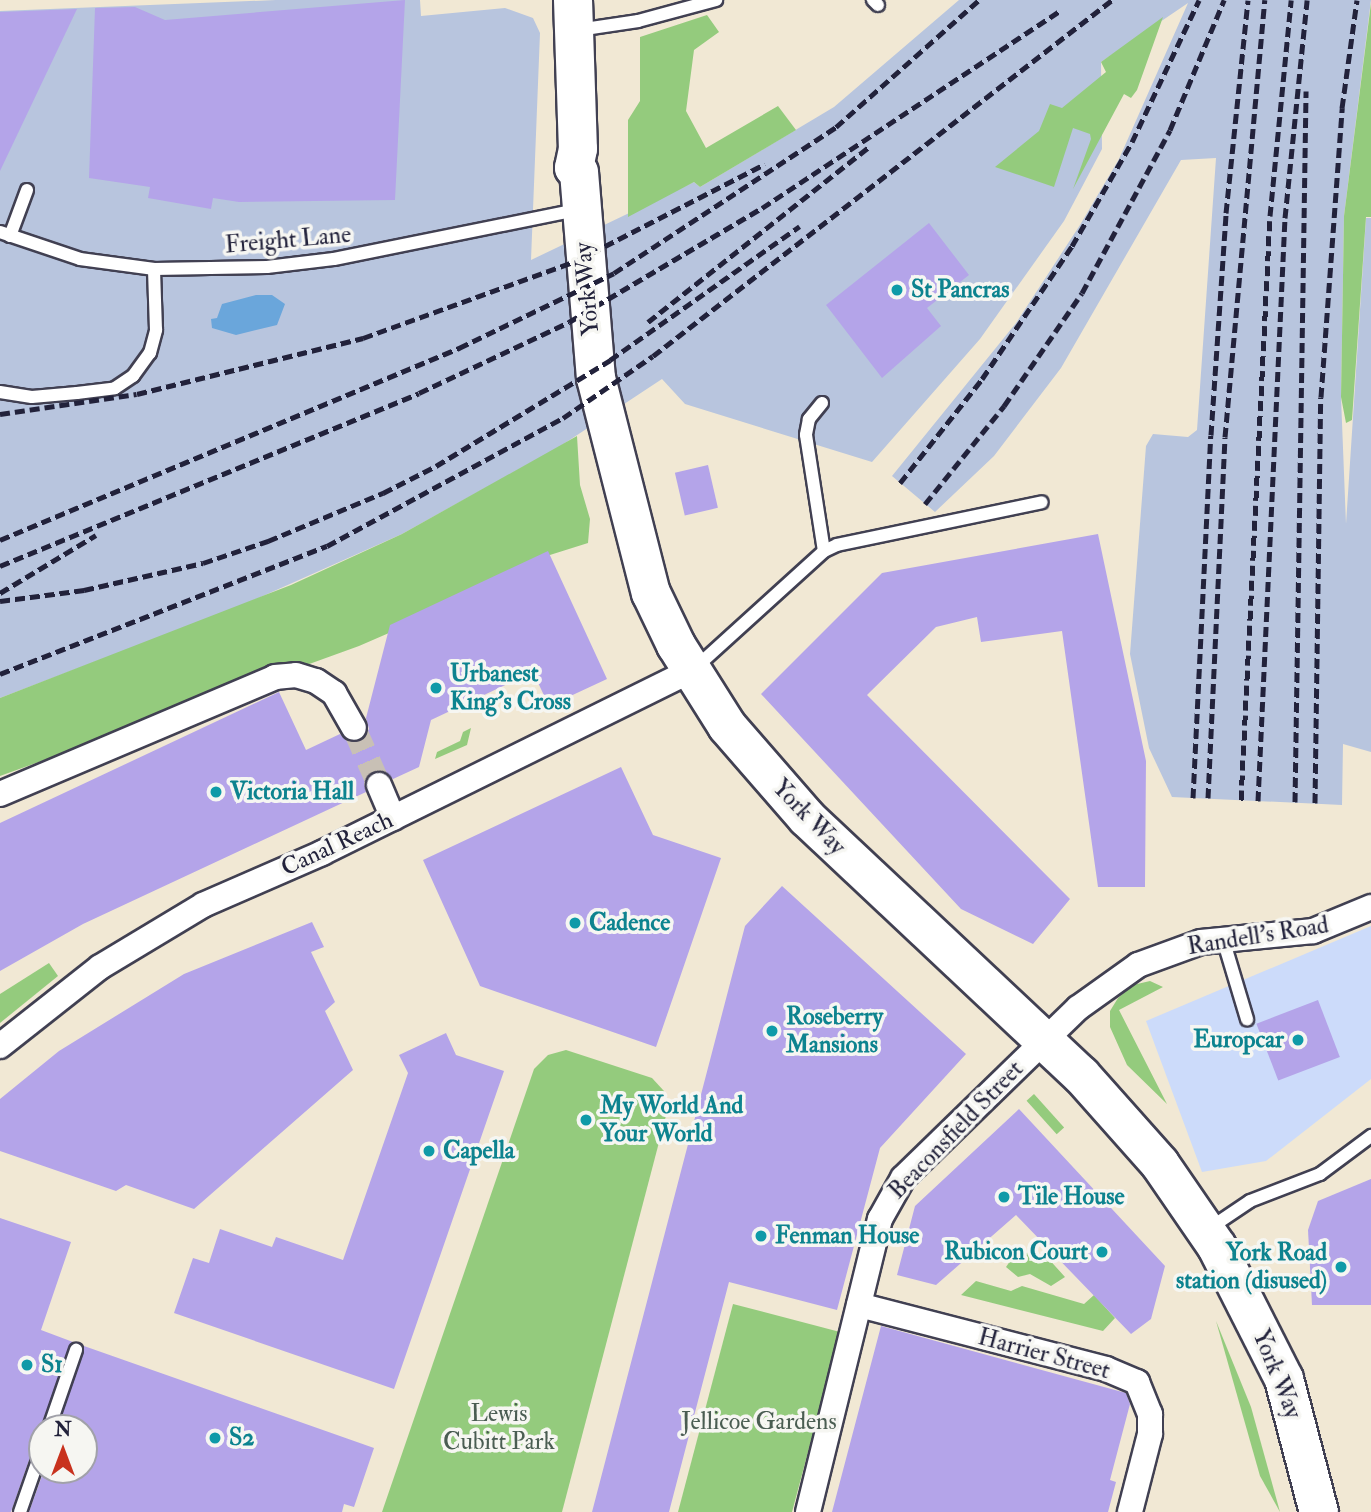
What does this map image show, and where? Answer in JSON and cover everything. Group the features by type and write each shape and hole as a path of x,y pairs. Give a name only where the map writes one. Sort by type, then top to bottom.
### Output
{"main road":[{"name":"York Way","path":"574,15 578,149 574,168 579,172 591,338 606,422 651,593 691,671 745,749 807,818 1045,1040 1143,1143 1207,1230 1284,1379 1319,1512"}],"street":[{"name":"Canal Reach","path":"0,1046 68,991 145,938 203,905 393,818 691,671"},
{"path":"0,794 275,677 296,675 316,681 334,693 354,727"},
{"path":"379,785 393,818"},
{"name":"Randell's Road","path":"1045,1040 1107,983 1138,965 1180,948 1223,939 1313,931 1371,906"},
{"name":"Beaconsfield Street","path":"808,1512 880,1219 894,1188 1045,1040"},
{"name":"Harrier Street","path":"859,1305 1058,1355 1137,1382 1150,1414 1150,1434 1130,1512"}],"lane":[{"path":"574,15 638,21 716,0"},
{"path":"5,234 27,190"},
{"name":"Freight Lane","path":"5,234 80,259 154,269 267,267 334,259 580,210"},
{"path":"0,392 32,397 77,393 115,388 133,376 150,353 156,330 154,269"},
{"path":"822,403 809,419 806,435 824,551"},
{"path":"691,671 824,551 1042,502"},
{"path":"1223,939 1247,1019"},
{"path":"1207,1230 1250,1201 1320,1174 1371,1136"},
{"path":"54,1414 76,1350"},
{"path":"20,1512 30,1484"}],"shaded area":[{"path":"276,0 420,0 421,16 505,8 533,18 540,33 531,260 694,182 700,187 834,107 959,0 1371,0 1344,216 1341,397 1346,524 1366,218 1371,218 1371,752 1343,744 1342,805 1172,797 1149,748 1130,654 1146,446 1153,434 1188,437 1197,430 1216,158 1181,160 1061,368 994,456 935,512 892,476 1016,323 1080,225 1119,159 1188,3 1101,62 1102,149 1064,221 980,339 872,462 685,404 662,379 559,447 402,534 236,608 0,698 0,11"},
{"path":"1371,926 1371,1079 1266,1161 1202,1172 1146,1021"}],"green space":[{"path":"1371,3 1371,217 1366,217 1352,420 1346,423 1341,397 1344,216"},
{"path":"707,15 719,32 694,50 686,111 706,148 778,106 796,130 700,187 694,182 628,217 628,120 640,101 640,37"},
{"path":"1163,17 1137,90 1131,98 1124,94 1073,189 1091,139 1090,134 1073,128 1054,187 995,167 1039,131 1050,104 1062,108 1106,72 1101,62"},
{"path":"577,436 580,485 590,519 588,543 534,560 465,600 359,646 0,776 0,698 291,585 402,534"},
{"path":"471,728 467,745 435,759 437,752 460,741 463,732"},
{"path":"49,963 58,976 0,1023 0,994"},
{"path":"1150,981 1163,987 1119,1010 1167,1104 1127,1065 1110,1027 1110,1011 1118,998 1133,985"},
{"name":"Lewis Cubitt Park","path":"566,1050 652,1078 664,1091 668,1108 562,1512 382,1512 534,1069 548,1055"},
{"path":"1034,1094 1064,1127 1057,1134 1027,1101"},
{"path":"1017,1251 1046,1256 1065,1277 1051,1286 1030,1274 1018,1277 1006,1267"},
{"path":"976,1281 1011,1291 1022,1286 1084,1304 1094,1295 1115,1318 1103,1331 961,1295"},
{"name":"Jellicoe Gardens","path":"733,1304 840,1332 792,1512 678,1512"},
{"path":"1216,1321 1251,1407 1280,1512 1260,1476"}],"water":[{"path":"256,295 272,295 285,304 277,325 236,335 212,328 211,319 217,318 222,304"}],"building":[{"path":"405,0 395,200 239,202 213,198 211,209 148,198 150,187 89,178 95,8 135,7 165,20"},
{"path":"77,9 0,171 0,12"},
{"name":"St Pancras","path":"929,223 969,275 927,308 941,326 882,378 826,305"},
{"path":"708,465 718,508 685,516 675,473"},
{"path":"1098,534 1146,761 1145,887 1098,887 1062,631 981,642 977,617 936,627 867,695 1070,899 1033,944 961,909 761,694 882,573"},
{"path":"548,551 607,679 549,706 533,672 431,720 419,767 393,779 381,770 373,772 364,783 366,792 83,924 0,971 0,823 279,692 306,750 340,734 347,741 361,741 369,729 366,718 390,625"},
{"name":"Cadence","path":"621,767 653,835 721,858 656,1047 480,986 423,860"},
{"path":"782,886 966,1054 880,1148 837,1310 729,1282 669,1512 592,1512 745,926"},
{"path":"312,922 324,947 311,952 335,1002 325,1011 353,1070 194,1209 126,1185 116,1191 0,1151 0,1099 59,1051 184,974"},
{"name":"Europcar","path":"1318,1000 1340,1057 1278,1081 1256,1024"},
{"name":"Capella","path":"446,1033 456,1055 504,1071 394,1389 174,1313 193,1258 209,1263 220,1229 272,1247 276,1237 343,1260 408,1073 399,1055"},
{"name":"Tile House","path":"1019,1109 1165,1266 1151,1319 1131,1334 1016,1215 936,1285 897,1275 915,1206"},
{"name":"York Road station (disused)","path":"1371,1179 1371,1305 1312,1305 1308,1230 1318,1201"},
{"name":"S1","path":"0,1218 71,1242 41,1330 73,1342 45,1414 28,1414 28,1463 11,1512 0,1512"},
{"path":"881,1326 1126,1393 1130,1404 1110,1480 1116,1482 1108,1512 832,1512"},
{"name":"S2","path":"84,1346 374,1448 354,1507 344,1504 342,1512 29,1512 39,1484 98,1484 98,1414 62,1414"}],"tunnel":[{"path":"354,728 379,785"}],"railway":[{"path":"0,540 459,348 614,273 836,127 979,0"},
{"path":"0,674 327,546 563,418 653,356 1112,0"},
{"path":"900,483 982,379 1072,246 1132,142 1199,0"},
{"path":"925,504 1004,406 1082,293 1170,130 1224,0"},
{"path":"1193,798 1211,435 1226,213 1248,0"},
{"path":"1208,798 1225,437 1265,0"},
{"path":"1241,800 1270,216 1291,0"},
{"path":"1258,801 1285,218 1307,0"},
{"path":"1315,803 1321,397 1342,108 1357,0"},
{"path":"0,566 419,393 569,322 762,208 1061,10"},
{"path":"1295,802 1306,91"},
{"path":"648,322 870,146"},
{"path":"0,414 137,394 363,338 578,260 765,164"},
{"path":"0,601 84,590 203,563 268,541 383,493 436,466 610,360 800,226"},
{"path":"0,593 96,535"}],"place":[{"name":"St Pancras","path":"897,290"},
{"name":"Urbanest King's Cross","path":"436,688"},
{"name":"Victoria Hall","path":"216,792"},
{"name":"Cadence","path":"575,923"},
{"name":"Roseberry Mansions","path":"772,1031"},
{"name":"Europcar","path":"1298,1040"},
{"name":"My World And Your World","path":"586,1120"},
{"name":"Capella","path":"429,1151"},
{"name":"Tile House","path":"1004,1197"},
{"name":"Fenman House","path":"761,1236"},
{"name":"Rubicon Court","path":"1102,1252"},
{"name":"York Road station (disused)","path":"1341,1267"},
{"name":"S1","path":"27,1365"},
{"name":"S2","path":"215,1438"}]}
